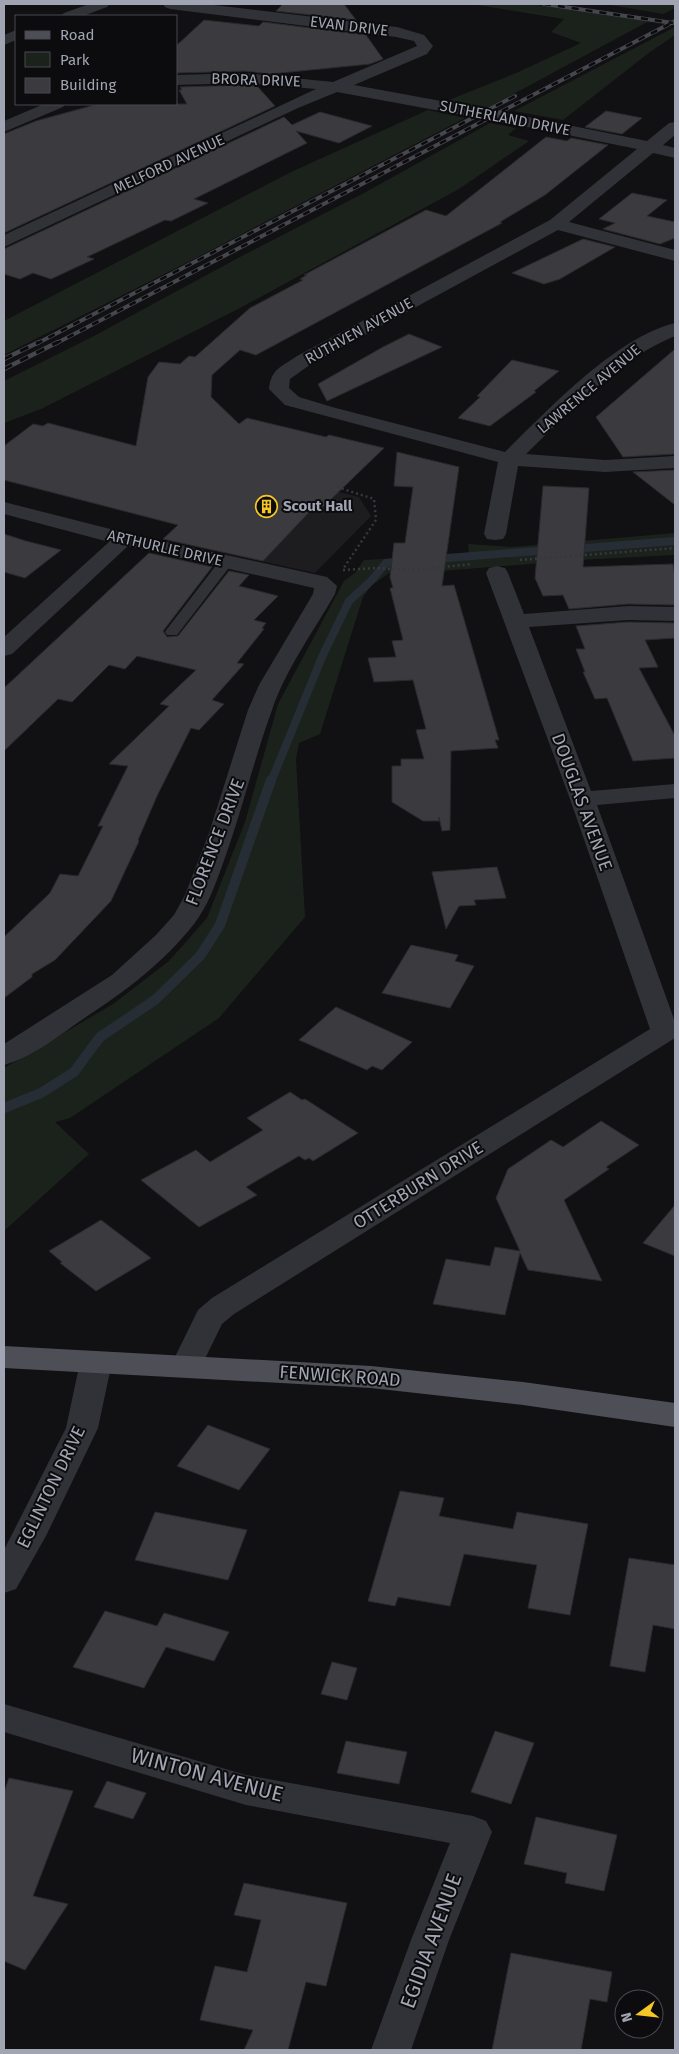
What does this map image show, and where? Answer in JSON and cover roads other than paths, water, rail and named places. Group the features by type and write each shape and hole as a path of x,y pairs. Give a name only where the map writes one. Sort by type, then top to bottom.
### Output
{"main road":[{"name":"FENWICK ROAD","path":"4,1358 187,1365 380,1378 523,1393 675,1415"}],"street":[{"path":"72,15 102,4"},
{"name":"EVAN DRIVE","path":"170,4 397,32 419,38 425,46 421,51 335,86"},
{"name":"BRORA DRIVE","path":"178,80 225,77 264,78 335,86"},
{"name":"SUTHERLAND DRIVE","path":"335,86 649,146 675,153"},
{"name":"MELFORD AVENUE","path":"4,242 335,86"},
{"path":"4,127 55,105"},
{"name":"RUTHVEN AVENUE","path":"509,459 292,401 280,389 280,377 304,360 556,224 649,146 675,127"},
{"path":"556,224 675,256"},
{"name":"LAWRENCE AVENUE","path":"509,459 574,397 623,357 645,341 675,329"},
{"path":"495,534 509,459 604,466 675,462"},
{"name":"ARTHURLIE DRIVE","path":"4,508 124,539 319,582 334,578"},
{"path":"4,649 124,539"},
{"name":"DOUGLAS AVENUE","path":"497,572 670,1031"},
{"name":"FLORENCE DRIVE","path":"4,1056 42,1034 122,981 185,918 198,895 222,833 260,710 271,685 334,578"},
{"path":"516,622 628,612 675,614"},
{"path":"582,799 675,791"},
{"name":"OTTERBURN DRIVE","path":"187,1365 210,1318 223,1306 670,1031"},
{"name":"EGLINTON DRIVE","path":"4,1580 29,1536 82,1428 96,1362"},
{"name":"WINTON AVENUE","path":"4,1718 246,1790 473,1832"},
{"name":"EGIDIA AVENUE","path":"391,2050 430,1940 473,1832"}],"lane":[{"path":"172,632 226,562"}],"waterway":[{"path":"572,549 675,541"},
{"path":"434,559 550,550"},
{"path":"271,782 322,657 349,601 371,581 386,563 405,561"},
{"path":"4,1108 41,1093 74,1072 100,1037 155,1000 200,956 220,925 271,780"}],"railway":[{"path":"544,4 672,23"},
{"path":"55,344 672,23"},
{"path":"36,344 515,96"},
{"path":"4,359 39,342"},
{"path":"4,369 58,342"}],"place":[{"name":"Scout Hall","path":"267,506"}]}
